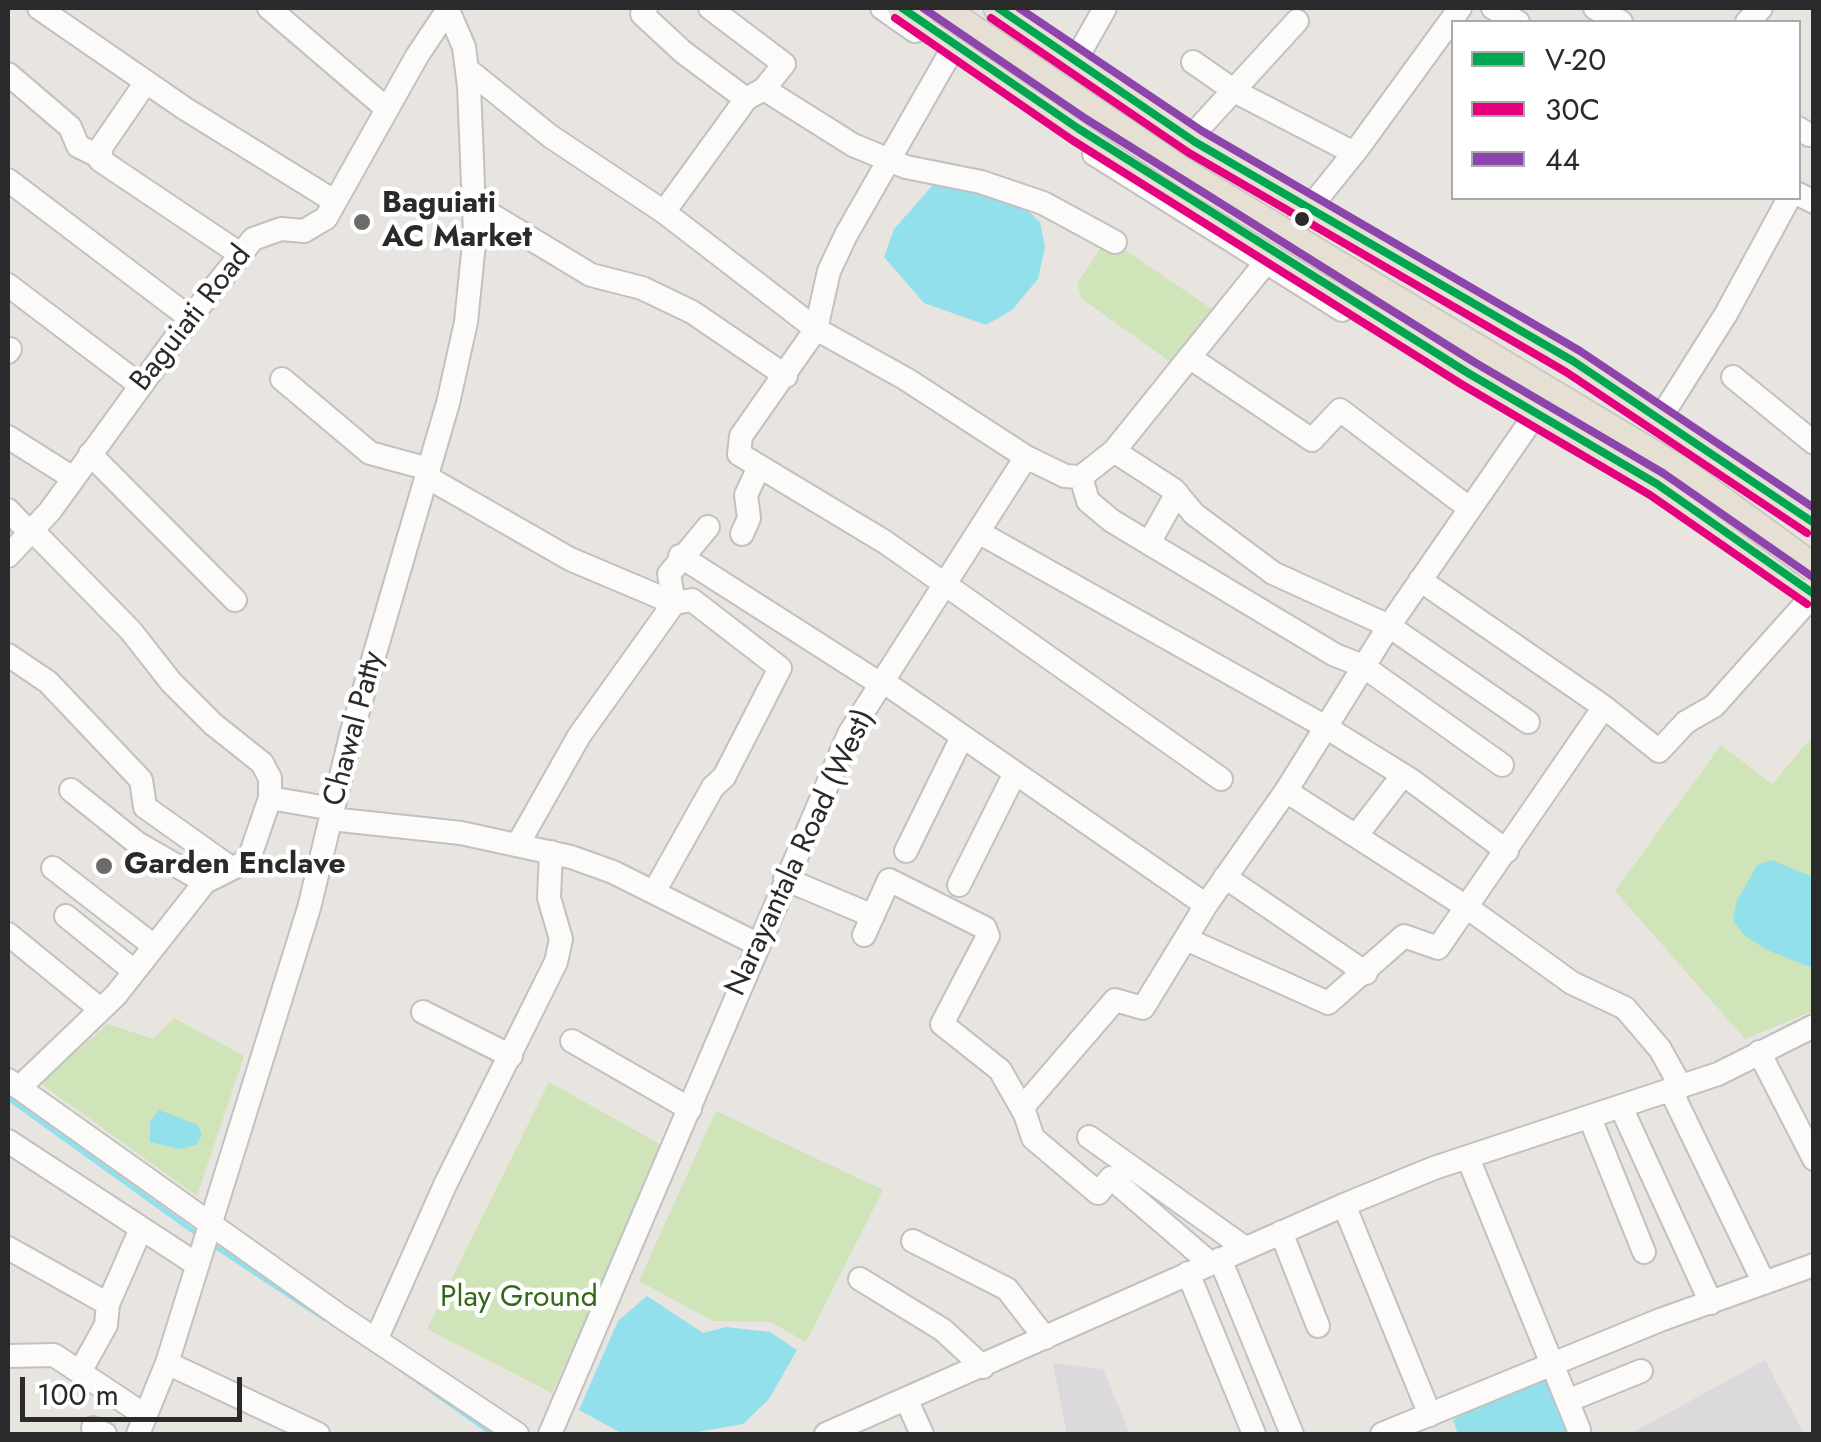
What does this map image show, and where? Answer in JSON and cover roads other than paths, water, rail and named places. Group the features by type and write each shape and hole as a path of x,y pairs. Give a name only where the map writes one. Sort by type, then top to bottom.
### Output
{"main road":[{"path":"902,8 1222,228 1657,484 1811,602"},
{"path":"940,8 1157,156 1681,471 1814,568"},
{"path":"971,8 1192,156 1730,482 1814,544"},
{"path":"998,8 1190,138 1661,417 1814,523"},
{"path":"1222,228 1254,176"}],"street":[{"path":"39,8 146,82 334,201"},
{"path":"270,8 388,109"},
{"name":"Baguiati Road","path":"8,556 32,532 254,238 281,229 304,230 326,218 449,8"},
{"name":"Chawal Patty","path":"142,1425 168,1363 309,908 466,322 475,205 467,69 464,47 449,8"},
{"path":"646,8 642,14 683,52 836,137 890,160 981,182 1043,204 1116,242"},
{"path":"664,212 755,94 784,64 710,8"},
{"path":"882,8 948,55 1222,228"},
{"path":"1074,63 1104,8"},
{"path":"467,69 550,136 664,212 816,329 906,379 1026,457 1065,476 1081,477 1114,451 1192,358 1268,257 1354,154 1451,20"},
{"path":"1190,138 1236,92 1296,21"},
{"path":"948,55 830,271 816,329 738,445 739,454 842,515 1221,779"},
{"path":"1193,62 1236,92 1354,154"},
{"path":"8,74 70,127 78,146 100,157 240,254"},
{"path":"100,157 102,146 146,82"},
{"path":"8,180 190,318"},
{"path":"1661,417 1726,314 1787,200"},
{"path":"475,205 590,275 642,288 692,312 786,376"},
{"path":"1268,257 1716,536 1811,602 1714,706 1686,722 1659,751 1604,707 1420,580"},
{"path":"8,286 140,385"},
{"path":"1192,358 1312,440 1340,410 1469,508"},
{"path":"1733,377 1814,443"},
{"path":"282,379 370,454 428,473 562,555 674,603 692,600 780,668 724,777 713,787 654,892"},
{"path":"1022,1108 1115,1000 1142,1008 1206,905 1286,792 1389,626 1530,422"},
{"path":"8,437 73,478"},
{"path":"1114,451 1177,493 1194,514 1273,573 1389,626 1528,722"},
{"path":"90,454 235,600"},
{"name":"Narayantala Road (West)","path":"550,1434 849,734 1026,457"},
{"path":"742,534 749,518 746,495 758,468"},
{"path":"1081,477 1088,501 1098,511 1335,656 1363,666 1502,765"},
{"path":"1148,543 1177,493"},
{"path":"8,510 110,608 199,710 262,763 270,778 270,798 252,854 205,882 100,1009 14,1084 376,1340 517,1434"},
{"path":"518,844 578,736 674,603 669,574 680,556 708,527"},
{"path":"980,533 1324,726 1402,774 1507,851"},
{"path":"680,556 883,684 1206,905"},
{"path":"8,656 48,682 141,780 145,806 231,868"},
{"path":"1186,939 1328,1002 1366,973 1404,936 1438,948 1604,707"},
{"path":"906,851 962,737"},
{"path":"959,885 1015,773"},
{"path":"1356,836 1402,774"},
{"path":"71,790 137,843 205,882"},
{"path":"1286,792 1468,908 1572,982 1625,1008 1660,1048 1764,1282"},
{"path":"270,798 332,814 551,852 613,872 757,944"},
{"path":"376,1340 445,1185 556,962 560,939 549,898 551,852"},
{"path":"53,868 154,946"},
{"path":"1225,877 1366,973"},
{"path":"785,879 869,926 889,880 988,931 942,1024 1000,1070 1022,1108 1033,1138 1098,1193 1110,1178 1215,1261 1292,1434"},
{"path":"66,916 134,971"},
{"path":"8,934 100,1009"},
{"path":"423,1012 511,1056"},
{"path":"826,1434 1344,1205 1468,1158 1676,1089 1814,1026"},
{"path":"572,1041 690,1108"},
{"path":"1759,1052 1814,1160"},
{"path":"1621,1108 1711,1302"},
{"path":"1590,1118 1644,1252"},
{"path":"1089,1138 1245,1248"},
{"path":"8,1141 140,1230 197,1260"},
{"path":"1468,1158 1579,1430"},
{"path":"1344,1205 1430,1415"},
{"path":"81,1370 106,1324 108,1304 140,1230"},
{"path":"1280,1232 1318,1326"},
{"path":"913,1242 1006,1289 1045,1338"},
{"path":"8,1248 108,1304"},
{"path":"1382,1434 1711,1302 1814,1265"},
{"path":"1188,1273 1254,1434"},
{"path":"860,1280 942,1330 983,1366"},
{"path":"8,1356 54,1355 81,1370 142,1425"},
{"path":"168,1363 318,1434"},
{"path":"1566,1401 1641,1371"},
{"path":"906,1400 922,1434"}],"water":[{"path":"957,179 1022,205 1040,222 1045,247 1038,279 1012,310 986,325 924,303 884,257 894,229 933,185"},
{"path":"1771,860 1813,877 1813,968 1767,950 1744,935 1733,921 1736,903 1757,865"},
{"path":"159,1110 198,1125 202,1135 196,1145 180,1149 150,1142 150,1122"},
{"path":"647,1296 703,1333 726,1327 770,1332 797,1350 769,1399 743,1424 686,1434 623,1434 579,1410 618,1321"},
{"path":"1551,1370 1578,1434 1458,1434 1453,1420"}],"waterway":[{"path":"8,1098 200,1236"},
{"path":"213,1245 325,1319"},
{"path":"405,1372 493,1434"}],"place":[{"name":"Baguiati AC Market","path":"362,222"},
{"name":"Garden Enclave","path":"104,866"}],"park label":[{"name":"Play Ground","path":"519,1299"}]}
